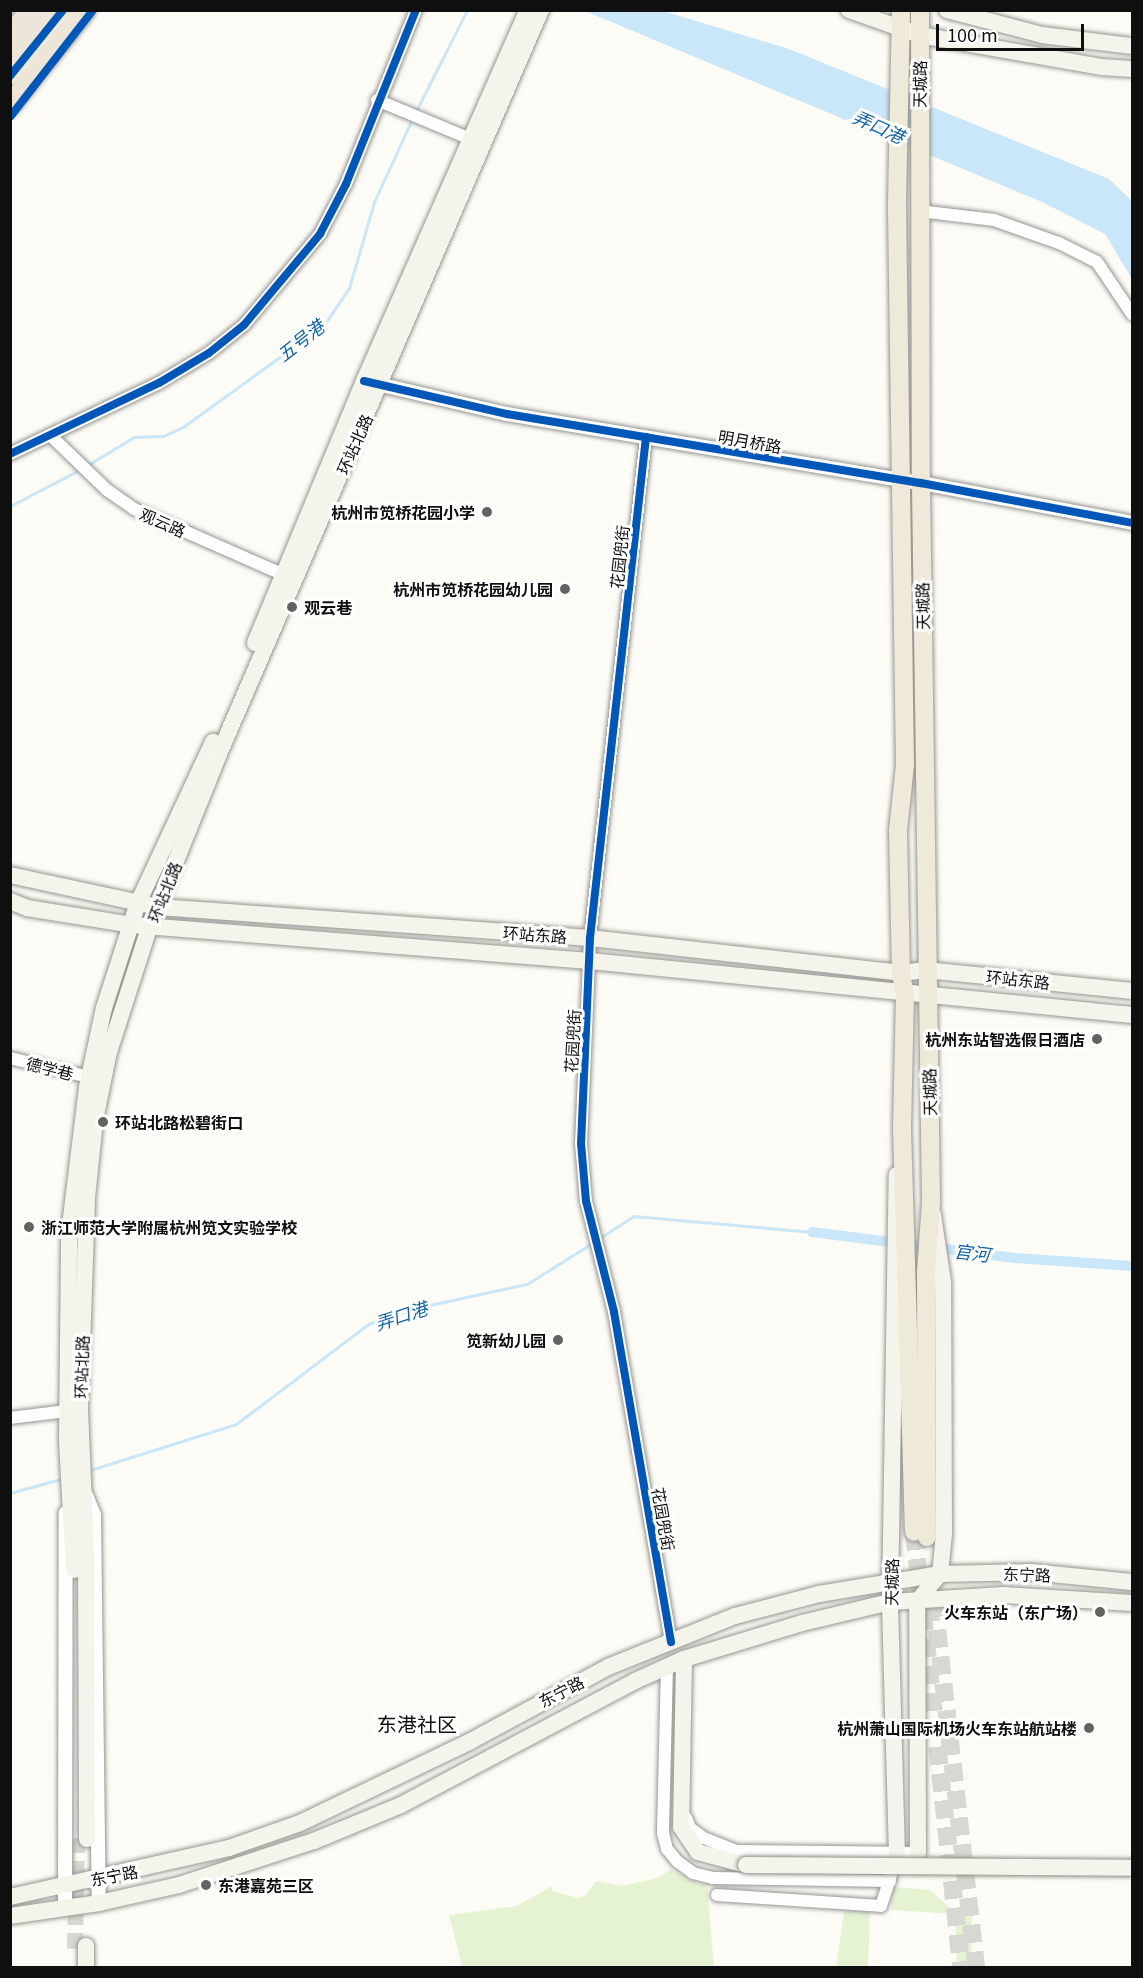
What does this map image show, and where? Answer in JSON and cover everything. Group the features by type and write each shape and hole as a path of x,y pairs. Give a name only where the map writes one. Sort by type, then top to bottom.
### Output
{"highway":[{"path":"10,36 30,10"},
{"path":"10,62 50,10"},
{"path":"10,90 75,10"},
{"path":"10,105 85,10"}],"main road":[{"path":"10,22 19,10"},
{"path":"10,76 63,10"},
{"path":"10,117 93,10"},
{"name":"环站北路","path":"73,1410 87,1198 96,1120 109,1052 150,925 289,577 470,139 528,10"},
{"name":"环站北路","path":"470,139 542,10"},
{"path":"849,10 900,30 1101,67 1132,69"},
{"name":"天城路","path":"897,1854 890,1602 905,995 901,973 898,830 904,765 897,158 901,10"},
{"name":"天城路","path":"918,1853 917,1602 940,1574 944,1534 934,1269 929,1225 931,1202 921,483 920,10"},
{"path":"948,10 1042,35 1132,46"},
{"name":"环站北路","path":"82,1838 77,1493 69,1234 89,1077 104,1008 138,903 289,577"},
{"name":"环站东路","path":"10,875 158,907 590,938 901,973 926,970 1132,991"},
{"name":"环站东路","path":"10,901 27,908 132,925 590,961 905,995 1132,1015"},
{"name":"天城路","path":"900,1265 921,1535 934,1269 939,1245 931,1202"},
{"name":"东宁路","path":"10,1897 64,1883 100,1878 229,1848 300,1823 469,1742 597,1672 735,1617 819,1594 940,1574 1031,1572 1132,1581"},
{"name":"东宁路","path":"10,1916 99,1903 251,1863 401,1805 590,1702 684,1659 802,1623 890,1602 1015,1596 1132,1603"},
{"path":"684,1659 681,1827 698,1852 746,1865 1131,1868"},
{"path":"74,1968 80,1947 86,1968"}],"street":[{"path":"10,454 159,383 209,353 244,325 320,234 346,184 377,100 416,10"},
{"path":"377,100 470,139"},
{"path":"919,211 994,220 1059,243 1097,262 1132,314"},
{"name":"明月桥路","path":"371,383 507,414 921,483 1132,523"},
{"name":"观云路","path":"50,435 107,490 134,509 289,577"},
{"name":"花园兜街","path":"646,437 590,938 580,1143 586,1201 604,1273 671,1642"},
{"name":"德学巷","path":"10,1058 89,1077"},
{"path":"10,1418 73,1410"},
{"path":"77,1493 94,1515 99,1903"},
{"path":"65,1908 63,1530 77,1493"},
{"path":"668,1666 663,1833 667,1849 678,1862 693,1873 713,1878 890,1881"},
{"path":"680,1804 690,1828 717,1846 737,1851 918,1853"},
{"path":"717,1895 881,1906 897,1854"}],"green space":[{"path":"671,1869 695,1883 707,1885 714,1967 462,1967 449,1915 517,1906 552,1886 553,1891 576,1898 585,1896 596,1881 622,1886 658,1878"},
{"path":"893,1887 930,1890 951,1909 972,1911 971,1967 957,1967 955,1914 891,1910"},
{"path":"844,1911 870,1911 868,1967 836,1968"}],"water":[{"path":"585,11 663,11 789,49 1109,179 1132,201 1132,279 1105,234 1042,202"}],"waterway":[{"name":"五号港","path":"415,113 467,10"},
{"name":"五号港","path":"86,466 134,437 163,436 183,427 324,325 349,288 374,202 412,119"},
{"name":"五号港","path":"10,506 81,469"},
{"name":"弄口港","path":"598,1239 634,1216 812,1232"},
{"name":"官河","path":"812,1232 1015,1258 1132,1266"},
{"name":"弄口港","path":"87,1471 236,1424 368,1324 411,1309 527,1284 592,1243"},
{"name":"弄口港","path":"10,1493 64,1478"}],"tunnel":[{"path":"914,1532 961,1968"},
{"path":"934,1603 976,1968"},
{"path":"75,1949 77,1838"}],"cycle path":[{"path":"10,76 63,10"},
{"path":"10,117 93,10"},
{"path":"10,454 159,383 209,353 244,325 320,234 346,184 416,10"},
{"path":"364,381 507,414 921,483 1132,523"},
{"path":"646,437 590,938 581,1143 586,1201 614,1312 671,1642"}],"place":[{"name":"杭州市笕桥花园小学","path":"487,512"},
{"name":"杭州市笕桥花园幼儿园","path":"565,589"},
{"name":"观云巷","path":"292,607"},
{"name":"杭州东站智选假日酒店","path":"1097,1039"},
{"name":"环站北路松碧街口","path":"103,1122"},
{"name":"浙江师范大学附属杭州笕文实验学校","path":"29,1227"},
{"name":"笕新幼儿园","path":"558,1340"},
{"name":"火车东站（东广场）","path":"1100,1612"},
{"name":"杭州萧山国际机场火车东站航站楼","path":"1089,1728"},
{"name":"东港嘉苑三区","path":"206,1885"}],"district":[{"name":"东港社区","path":"417,1723"}]}
